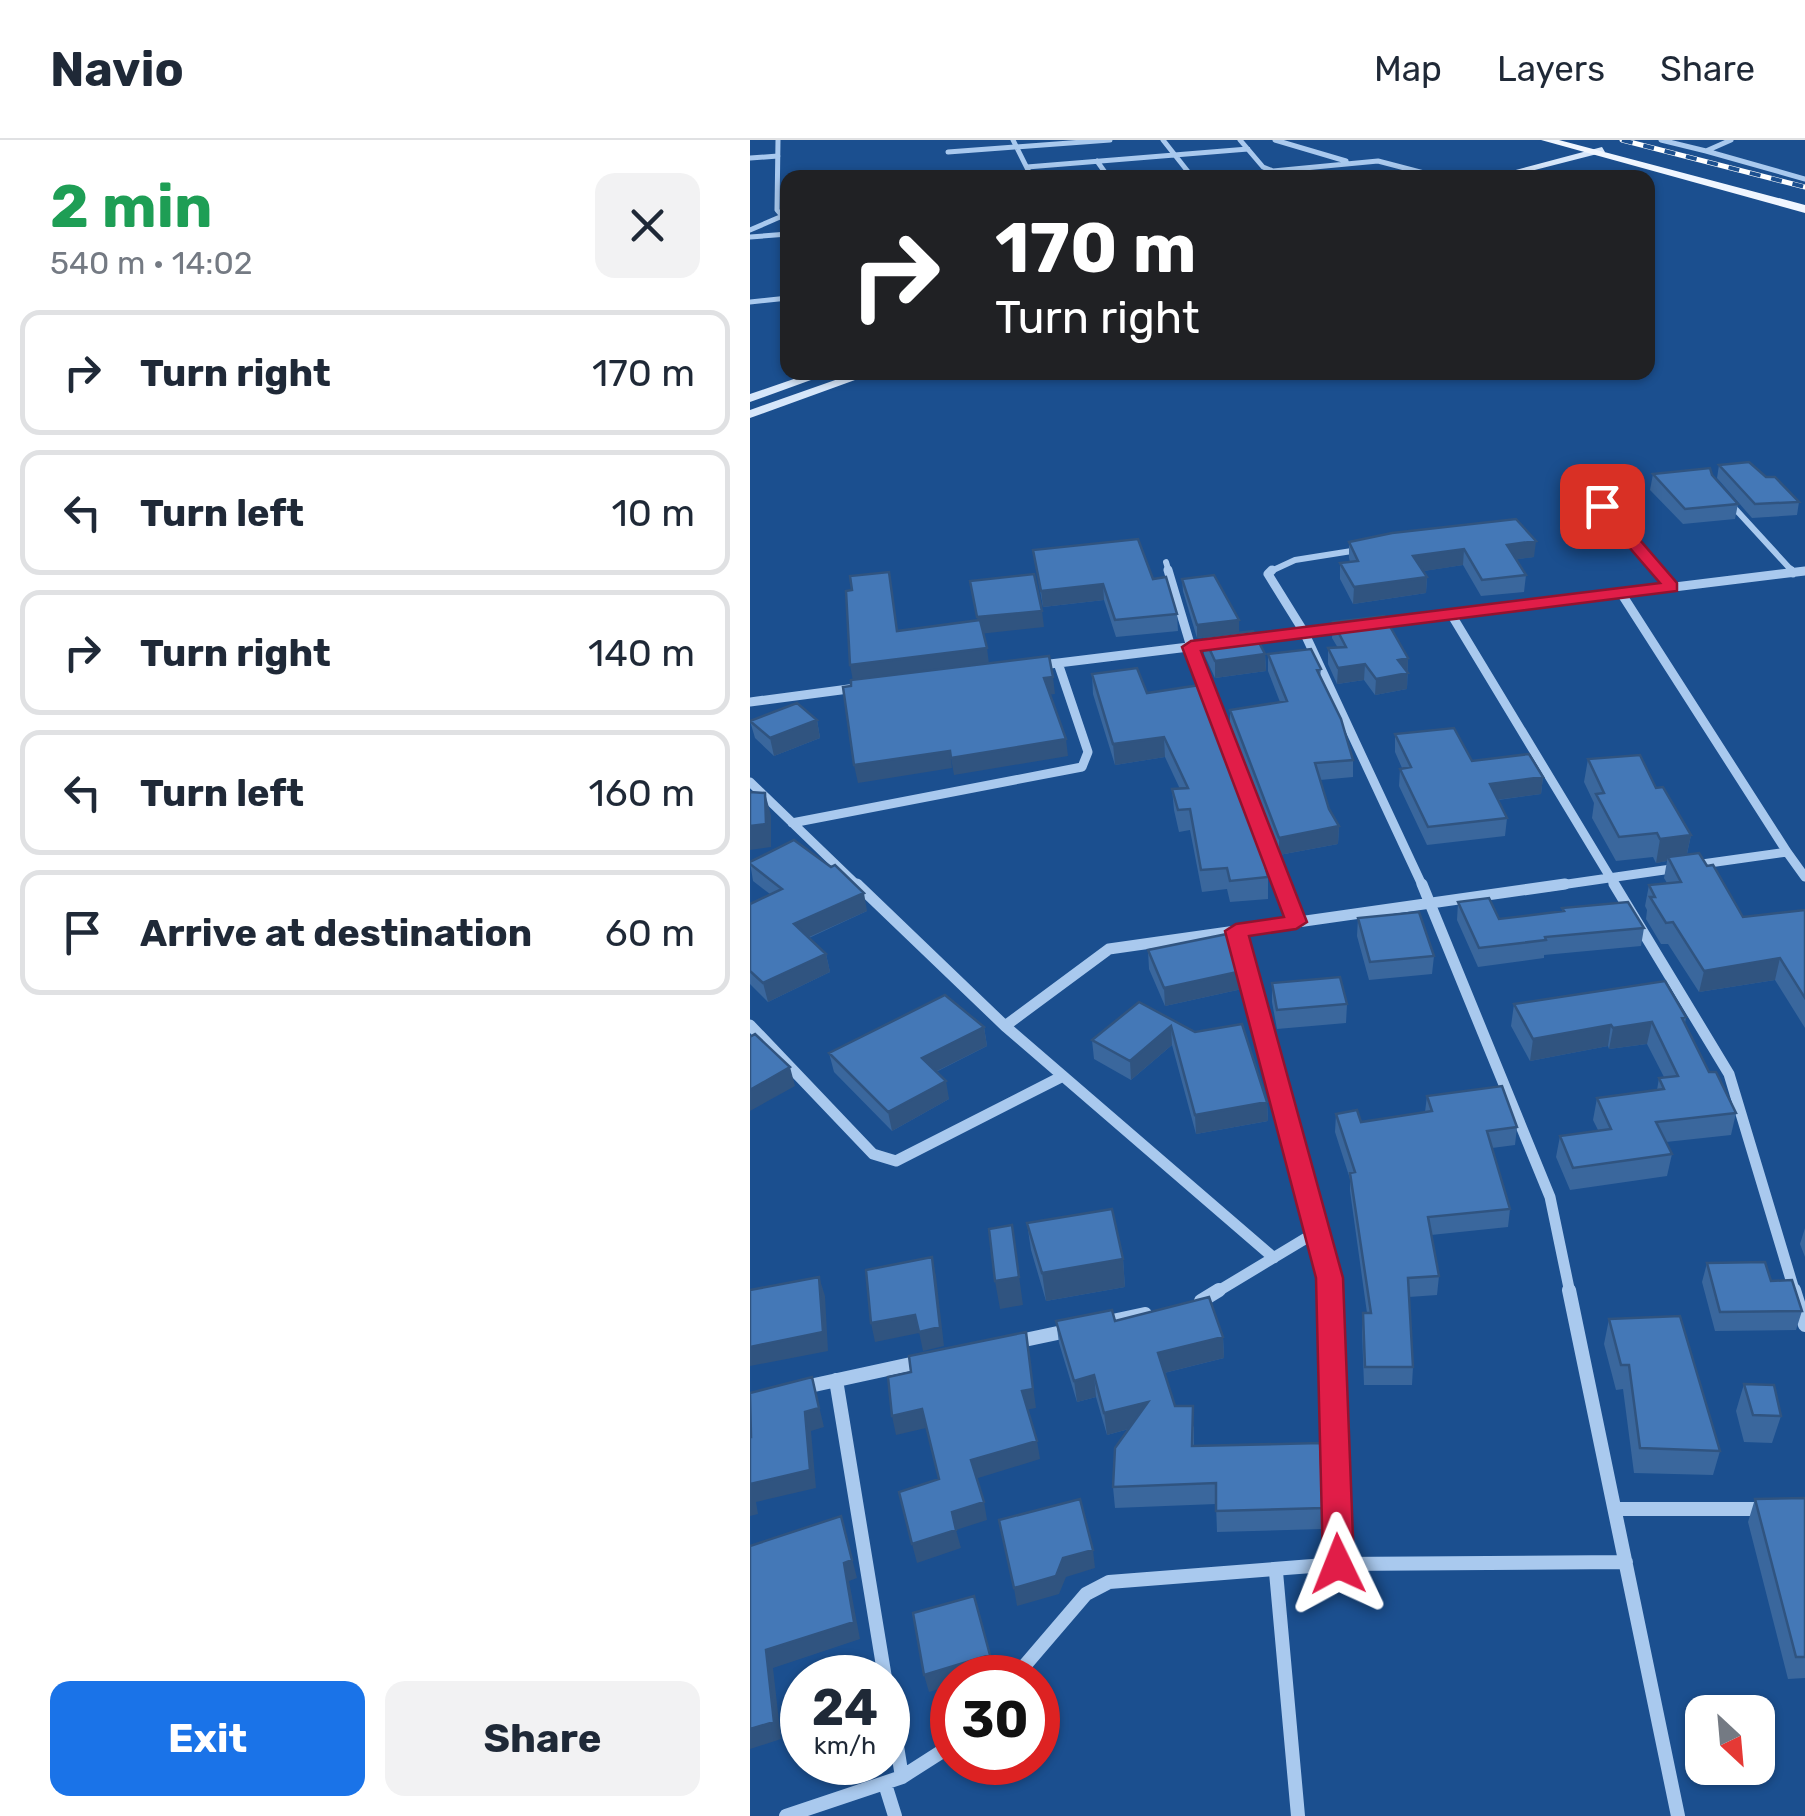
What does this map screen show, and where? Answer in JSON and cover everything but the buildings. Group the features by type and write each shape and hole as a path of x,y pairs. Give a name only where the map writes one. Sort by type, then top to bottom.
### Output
{"main road":[{"path":"1546,140 1607,153"},
{"path":"1564,140 1805,206"}],"street":[{"path":"750,233 780,217 776,210 778,140"},
{"path":"948,152 1015,143 1110,140"},
{"path":"1163,140 1187,170"},
{"path":"1240,140 1263,168 1273,170 1352,162 1386,162 1414,170"},
{"path":"1275,140 1352,162"},
{"path":"1661,140 1805,179"},
{"path":"1706,151 1732,140"},
{"path":"1015,143 1028,170"},
{"path":"1026,166 1248,149"},
{"path":"1527,170 1607,153"},
{"path":"1556,170 1607,153"},
{"path":"750,158 778,156"},
{"path":"1097,161 1103,170"},
{"path":"750,233 780,234"},
{"path":"750,302 780,299"},
{"path":"750,398 803,380"},
{"path":"750,414 849,380"},
{"path":"1714,486 1793,573"},
{"path":"1602,506 1672,587"},
{"path":"1369,549 1286,561 1269,569 1268,574 1304,632 1432,903 1550,1196 1678,1816"},
{"path":"1166,562 1191,647 1296,922"},
{"path":"1038,666 1805,572"},
{"path":"1621,593 1805,877"},
{"path":"1451,614 1729,1074 1805,1325"},
{"path":"792,823 1082,767 1088,752 1058,663"},
{"path":"750,702 865,687"},
{"path":"750,782 1005,1026 1274,1258"},
{"path":"762,808 775,806"},
{"path":"1005,1026 1108,949 1787,852"},
{"path":"1236,931 1330,1278 1338,1564"},
{"path":"750,1025 874,1154 885,1160 910,1157 1062,1076"},
{"path":"1179,1306 1214,1296 1318,1231"},
{"path":"1007,1343 1160,1310"},
{"path":"784,1392 931,1360"},
{"path":"836,1380 882,1655"},
{"path":"1616,1509 1786,1509"},
{"path":"840,1524 858,1518"},
{"path":"1035,1655 1096,1587 1124,1580 1276,1572 1338,1564 1626,1562"},
{"path":"1276,1572 1298,1816"},
{"path":"786,1816 882,1785"},
{"path":"885,1785 895,1816"}],"railway":[{"path":"1622,140 1805,187"}],"route":[{"path":"1338,1564 1330,1278 1236,931 1296,922 1191,647 1672,587 1602,506"}]}
